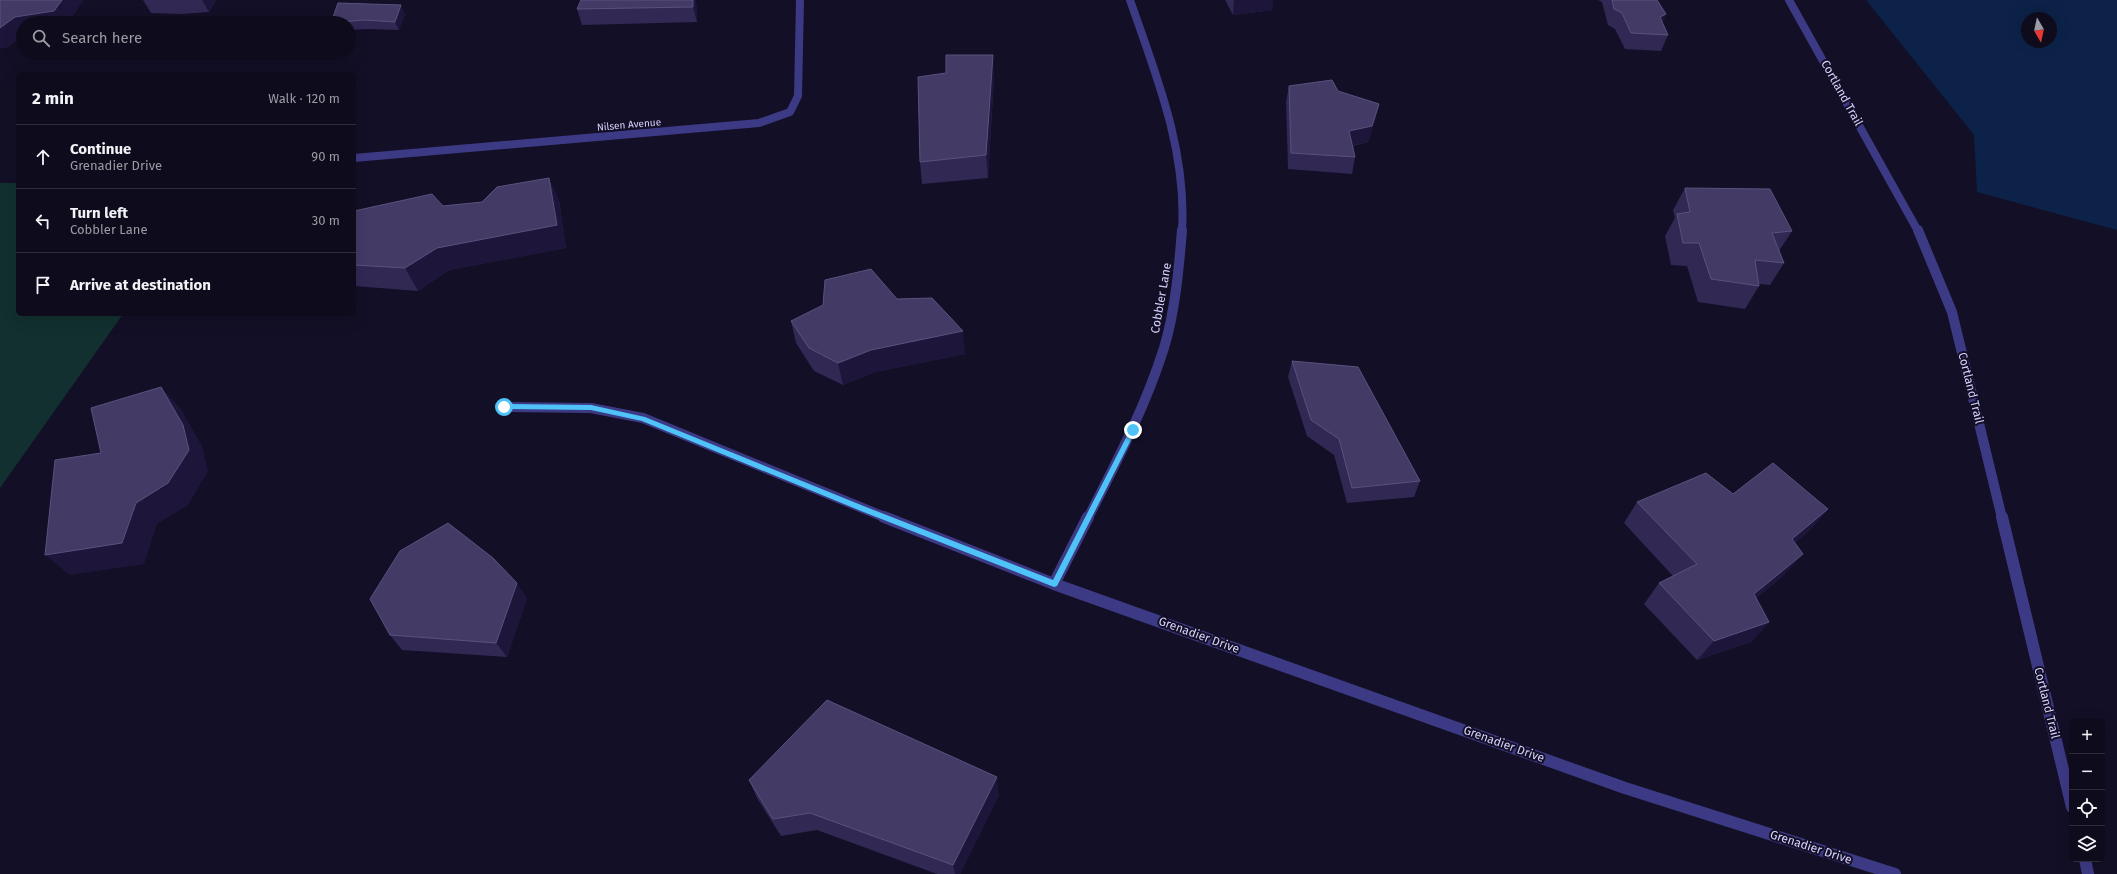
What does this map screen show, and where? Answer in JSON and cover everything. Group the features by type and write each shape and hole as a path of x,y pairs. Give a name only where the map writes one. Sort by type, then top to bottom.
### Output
{"street":[{"name":"Nilsen Avenue","path":"356,158 759,123 790,112 798,96 800,0"},
{"name":"Cobbler Lane","path":"1054,584 1133,430 1164,347 1179,271 1183,214 1178,151 1163,95 1130,0"},
{"name":"Cortland Trail","path":"1789,0 1918,231 1952,312 2069,795"},
{"name":"Grenadier Drive","path":"504,407 591,408 643,418 864,509 1054,584 1625,788 1895,874"},
{"path":"2086,862 2088,874"}],"green space":[{"path":"0,183 16,183 16,316 122,316 0,488"}],"water":[{"path":"1866,0 2117,0 2117,230 1977,192 1974,135"}],"building":[{"path":"0,0 62,0 54,11 16,16 0,28"},
{"path":"581,0 693,0 693,7 577,9"},
{"path":"1612,0 1657,0 1666,14 1660,17 1668,35 1631,33 1622,13 1614,9"},
{"path":"338,3 401,5 395,22 356,21 356,16 333,16"},
{"path":"946,55 993,55 986,155 920,162 918,77 946,73"},
{"path":"1332,80 1338,91 1379,104 1372,126 1349,131 1355,157 1291,153 1289,86"},
{"path":"549,178 557,225 437,248 405,268 356,265 356,211 432,194 443,206 482,202 497,187"},
{"path":"1685,188 1770,189 1792,231 1772,233 1784,263 1755,260 1759,286 1711,279 1699,243 1683,243 1677,214 1690,212"},
{"path":"871,269 897,299 932,298 963,331 871,350 838,363 809,348 791,321 823,305 825,280"},
{"path":"1292,361 1358,367 1420,481 1352,488 1339,439 1311,420"},
{"path":"161,387 183,425 189,450 168,483 136,503 122,543 45,555 55,460 101,453 91,408"},
{"path":"1773,463 1828,509 1792,539 1803,554 1754,594 1769,622 1714,641 1659,583 1697,564 1637,502 1706,473 1733,494"},
{"path":"448,523 493,558 517,583 496,643 390,635 370,599 400,551"},
{"path":"827,700 997,777 953,865 810,813 773,819 749,780"}],"route":[{"path":"504,407 591,408 643,418 864,509 1054,584 1133,430"}]}
